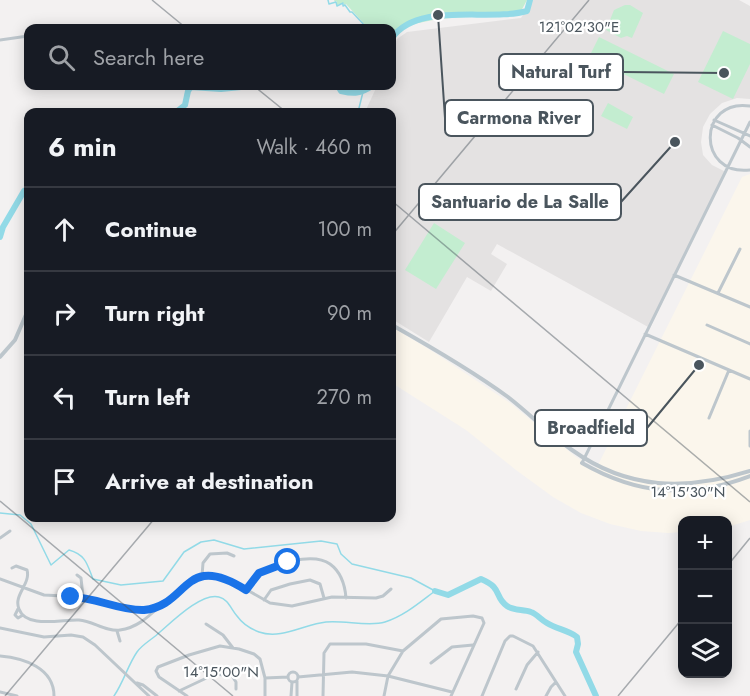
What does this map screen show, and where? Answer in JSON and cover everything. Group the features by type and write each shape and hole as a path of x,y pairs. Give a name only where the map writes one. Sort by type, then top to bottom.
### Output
{"street":[{"path":"0,40 24,37"},
{"path":"750,106 733,106 725,110 714,120 710,133 711,149 720,163 728,168 750,171"},
{"path":"714,120 750,136"},
{"path":"583,460 750,122"},
{"path":"712,125 750,147"},
{"path":"718,293 740,249"},
{"path":"674,275 750,307"},
{"path":"0,357 15,340 24,319"},
{"path":"707,326 750,344"},
{"path":"396,327 508,398 583,460 610,478 629,485 669,490 711,488 750,476"},
{"path":"645,334 750,379"},
{"path":"710,418 729,370"},
{"path":"750,431 750,446"},
{"path":"583,460 622,477 663,484 711,482 750,471"},
{"path":"0,538 10,531"},
{"path":"202,576 203,563 210,554 227,553 234,556"},
{"path":"246,590 252,581 266,569 288,562 318,559 330,564 339,574 345,586 346,598"},
{"path":"12,568 16,566 27,570 28,579 19,596 18,609 26,618 43,622 80,620 117,631 134,627 183,587 202,576 209,575 225,579 264,601 292,606 324,598 376,598 383,596 391,589"},
{"path":"77,575 81,578 82,597"},
{"path":"0,579 44,595 82,597 142,610 160,606"},
{"path":"264,601 271,590 310,580 320,584 324,598"},
{"path":"142,610 145,619"},
{"path":"292,682 298,679 352,672 388,676 451,694 484,623 482,618 473,616 441,619 403,651 388,676 384,696"},
{"path":"206,624 223,635 233,648"},
{"path":"0,628 44,638 71,635 83,637 95,645 149,696"},
{"path":"117,631 120,641"},
{"path":"482,696 505,642 510,636 530,643 565,696"},
{"path":"323,696 324,653 330,644 366,644 403,651"},
{"path":"431,663 452,647 474,645"},
{"path":"187,696 159,677 156,671 158,667 220,646 254,654 260,659 265,678 265,696"},
{"path":"516,689 527,665 538,652"},
{"path":"0,656 24,660 38,667 47,675 54,687 54,696"},
{"path":"265,678 288,677 294,672 298,679 297,696"},
{"path":"179,691 215,674 232,676 236,682 236,689"},
{"path":"288,677 292,682 291,696"},
{"path":"135,682 157,696"},
{"path":"546,696 556,682"},
{"path":"0,692 17,696"}],"shaded area":[{"path":"533,0 739,0 750,6 750,99 737,98 722,103 710,114 703,127 701,142 703,155 712,165 726,172 650,328 497,244 491,254 507,264 491,291 467,277 429,342 396,321 396,108 367,108 375,90 396,90 396,42 407,32 521,18"},
{"path":"750,174 750,520 732,526 732,516 678,516 678,532 668,533 641,531 610,524 581,513 553,497 466,430 396,386 396,329 510,403 576,457 596,469 742,177"}],"green space":[{"path":"334,0 527,0 520,13 438,19 399,27 396,31 396,24 364,24 346,4 337,5 337,1"},
{"path":"630,5 643,13 632,38 627,36 621,38 606,30 614,10"},
{"path":"723,31 750,44 750,64 733,99 698,82"},
{"path":"599,37 674,74 664,94 589,57"},
{"path":"608,103 633,117 627,129 601,116"},
{"path":"434,223 465,243 436,289 405,270"}],"waterway":[{"path":"328,0 329,4 336,2 337,6 343,3 343,6 345,5 363,24"},
{"path":"396,34 404,27 419,20 436,16 493,15 527,11 530,0"},
{"path":"181,108 185,105 189,90"},
{"path":"340,90 353,93 366,90"},
{"path":"359,108 363,92"},
{"path":"0,237 3,227 24,191"},
{"path":"0,513 20,515 24,518"},
{"path":"29,522 51,565 69,550 82,557 93,579 121,585 163,581 184,552 201,542 214,540 244,549 321,541 337,544 341,554 352,564 411,578 435,591 405,613 385,622 372,624 326,622 276,634 259,632 239,619 222,598 211,597 185,611 139,650 114,696"},
{"path":"435,591 448,595 481,579 493,586 507,606 533,613 545,622 577,637 576,652 596,696"}],"place":[{"name":"Carmona River","path":"438,15"},
{"name":"Natural Turf","path":"724,73"},
{"name":"Santuario de La Salle","path":"675,142"},
{"name":"Broadfield","path":"699,365"}],"route":[{"path":"71,597 82,597 142,610 160,606 194,579 202,576 209,575 225,579 246,590 259,573 288,562"}]}
